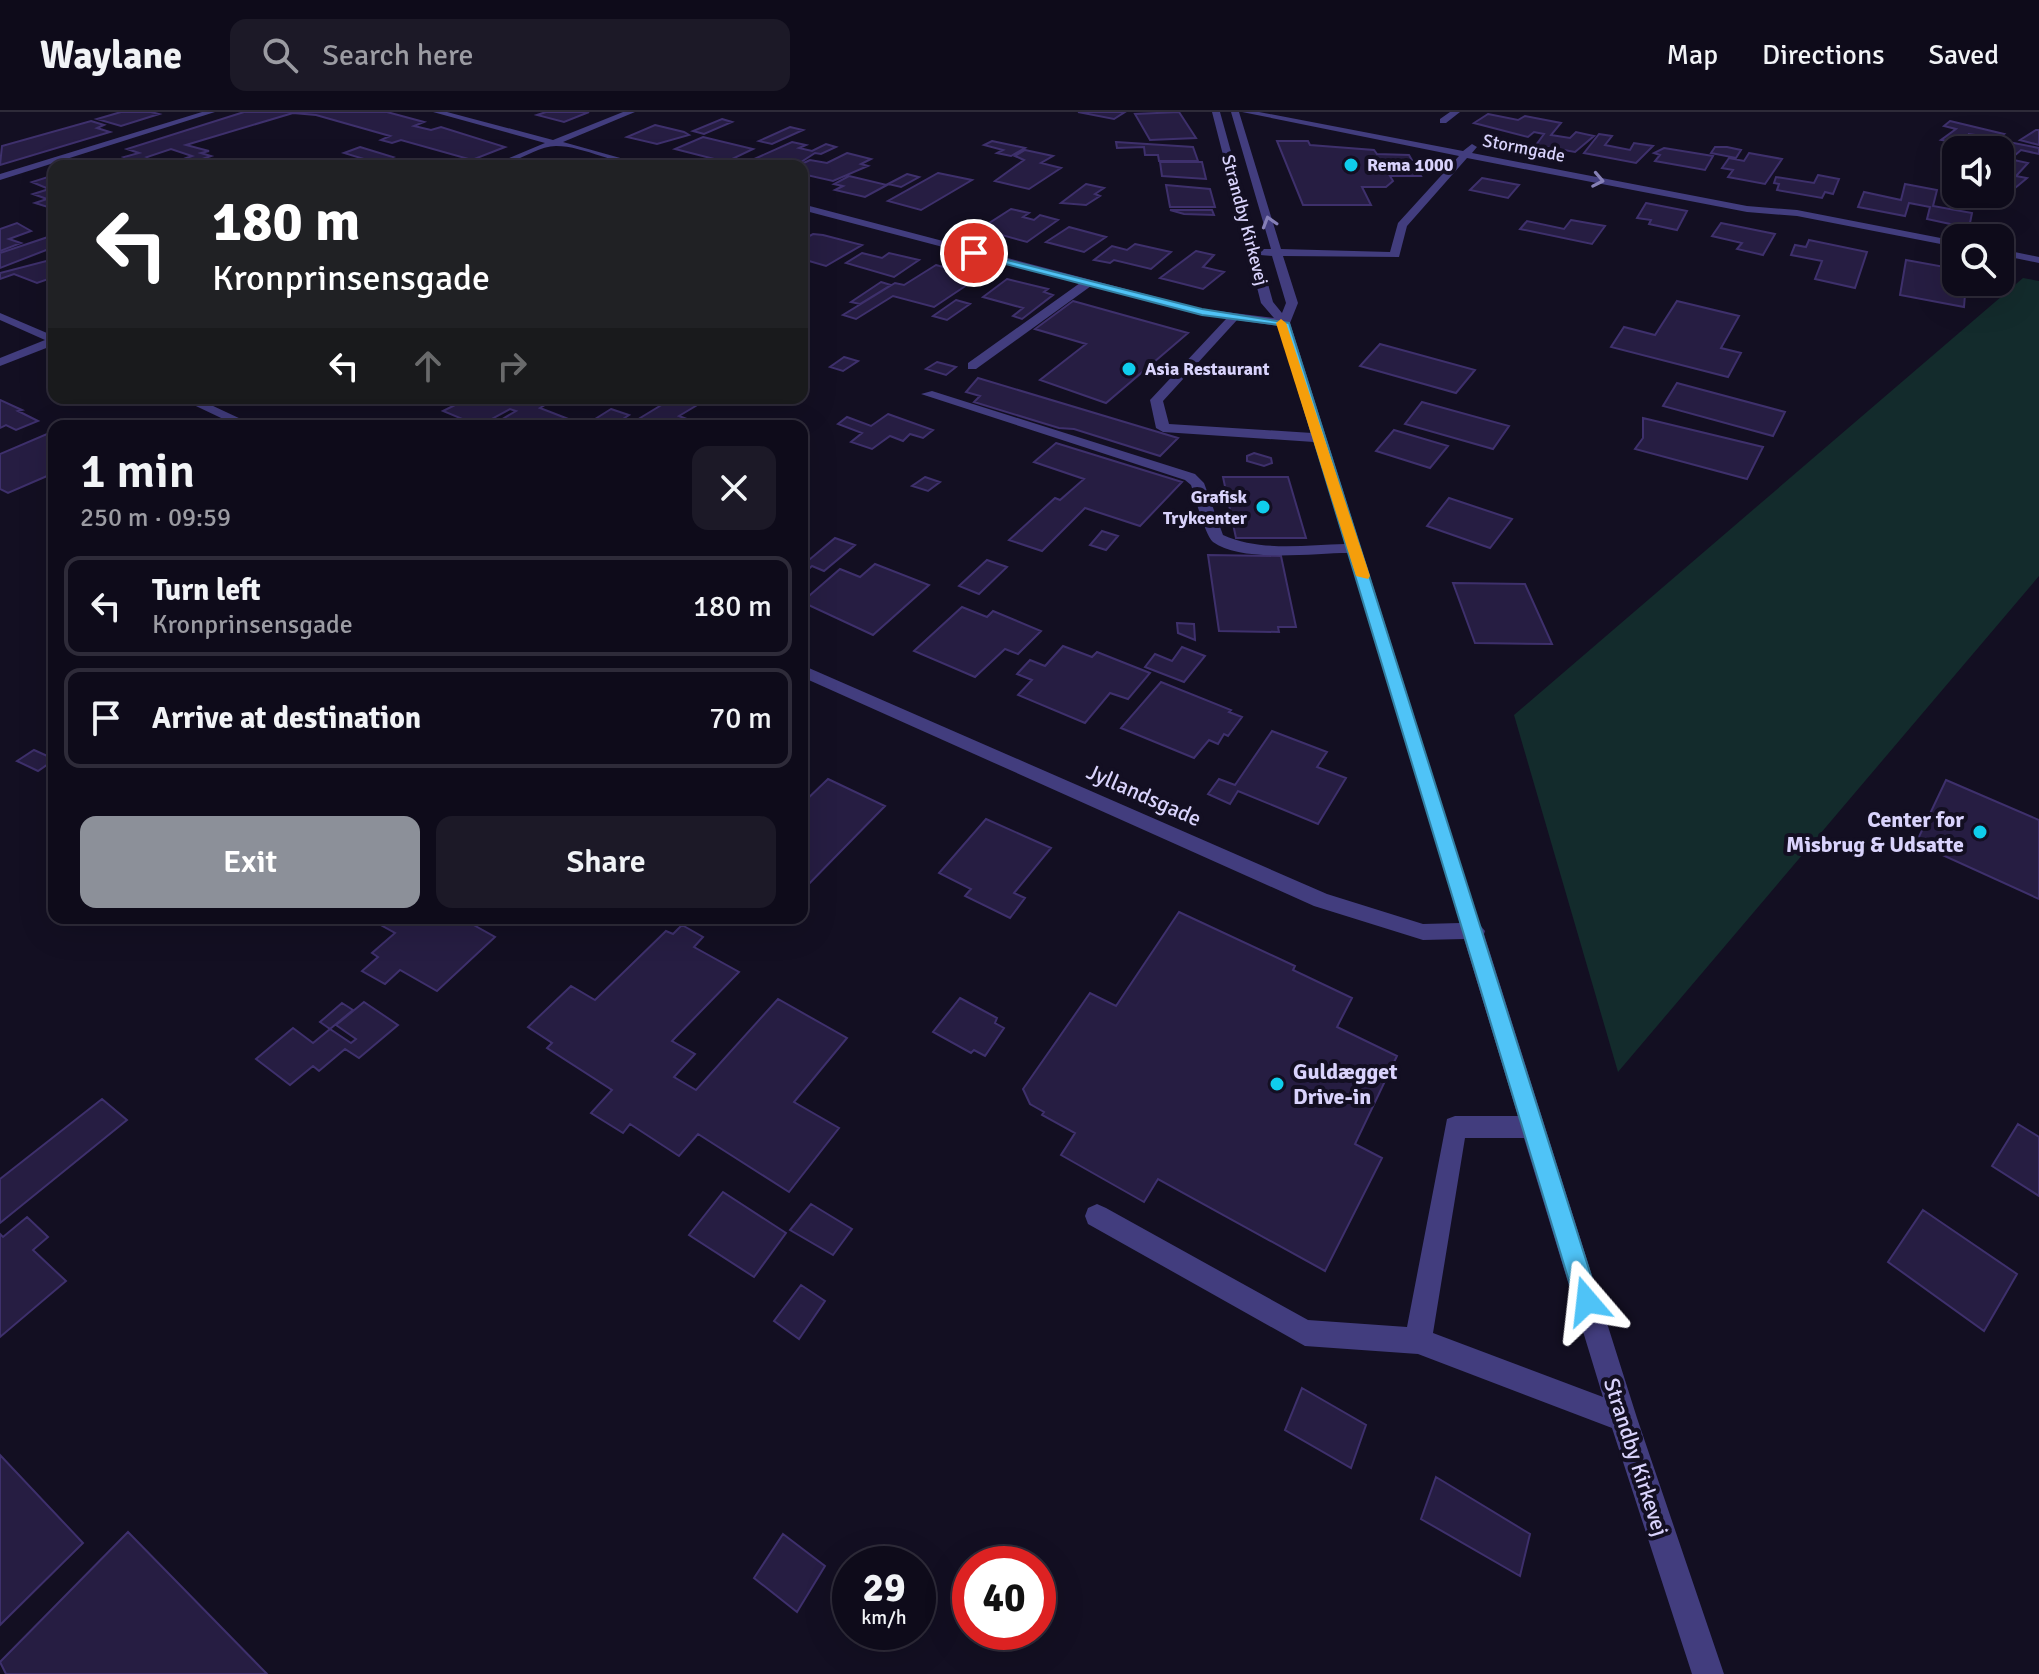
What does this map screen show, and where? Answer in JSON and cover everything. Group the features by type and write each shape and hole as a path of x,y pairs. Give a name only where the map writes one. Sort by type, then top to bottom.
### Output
{"street":[{"path":"55,160 211,112"},
{"path":"437,112 622,160"},
{"path":"510,160 631,112"},
{"name":"Strandby Kirkevej","path":"1216,112 1267,303 1284,323 1475,931 1623,1418 1708,1674"},
{"name":"Strandby Kirkevej","path":"1235,112 1292,303 1284,323"},
{"name":"Stormgade","path":"1246,112 1470,149 1747,209 1797,213"},
{"path":"1279,112 1470,149 1585,167"},
{"path":"1443,121 1456,112"},
{"name":"Stormgade","path":"1461,141 1470,149"},
{"name":"Stormgade","path":"1470,149 1489,146"},
{"path":"1255,252 1395,255 1402,225 1470,149"},
{"name":"Stormgade","path":"1530,155 1942,241"},
{"path":"0,177 48,162"},
{"path":"808,209 1088,283 1234,317 1284,323"},
{"path":"2014,255 2039,260"},
{"path":"972,366 1088,283"},
{"path":"0,316 48,337"},
{"path":"1234,317 1156,400 1163,428 1320,438"},
{"path":"0,362 48,342"},
{"path":"927,394 1190,477 1197,483 1217,538 1224,543 1244,547 1355,548"},
{"path":"199,404 235,420"},
{"name":"Jyllandsgade","path":"808,673 1321,900 1423,932 1475,931"},
{"path":"1418,1341 1455,1127 1534,1127"},
{"path":"1097,1216 1305,1333 1418,1341 1623,1418"}],"green space":[{"path":"2023,278 2039,281 2039,576 1618,1072 1514,715 2002,296 2014,296 2014,286"}],"building":[{"path":"121,112 159,114 121,126 97,119"},
{"path":"244,112 387,112 424,122 414,126 431,130 441,127 505,147 472,160 401,140 392,143 381,140 390,136 316,115 293,113 186,145 209,151 201,153 211,156 200,160 181,160 192,156 171,149 147,157 155,160 133,160 124,157 139,153 127,149"},
{"path":"546,112 589,112 564,122 537,115"},
{"path":"1078,112 1125,112 1114,119"},
{"path":"1179,112 1196,138 1150,140 1135,114"},
{"path":"1488,114 1518,120 1525,116 1561,123 1551,135 1570,138 1576,132 1594,136 1575,152 1536,145 1544,134 1534,132 1528,137 1474,123"},
{"path":"722,119 732,122 704,134 693,131"},
{"path":"91,121 104,125 97,128 110,132 0,165 2,146"},
{"path":"1950,121 2004,134 1946,136 1956,129 1944,126"},
{"path":"655,125 689,135 657,144 627,137"},
{"path":"790,127 803,130 772,144 759,141"},
{"path":"2039,130 2039,145 2020,140"},
{"path":"1599,134 1612,136 1605,145 1630,150 1634,143 1653,146 1636,163 1584,153"},
{"path":"703,137 753,149 730,160 718,160 675,149"},
{"path":"992,141 1025,148 1011,156 997,153 1003,150 984,145"},
{"name":"Rema 1000","path":"1277,141 1308,141 1310,145 1409,155 1421,176 1390,176 1393,181 1386,187 1362,187 1371,205 1303,205"},
{"path":"792,142 806,145 799,148 812,151 826,144 836,147 821,154 815,153 804,160 752,160"},
{"path":"1116,142 1193,147 1198,161 1159,161 1158,155 1145,155 1144,147 1117,148"},
{"path":"2014,143 2039,148 2039,154 2021,150 2014,156"},
{"path":"360,147 393,157 367,160 344,153"},
{"path":"1715,147 1741,150 1736,158 1711,153"},
{"path":"1664,148 1713,156 1705,170 1655,161 1660,155 1654,153"},
{"path":"1025,150 1053,156 1041,163 1061,168 1029,189 995,181 1024,160 1015,156"},
{"path":"847,153 871,159 861,164 868,166 833,181 808,175 808,161 827,163"},
{"path":"1749,153 1782,159 1765,184 1728,177 1733,170 1722,168 1729,158 1744,161"},
{"path":"2014,160 2028,163 2016,176 2027,178 2014,189"},
{"path":"1160,162 1202,162 1206,179 1162,176"},
{"path":"938,173 972,180 921,210 888,201"},
{"path":"907,174 919,177 901,187 888,184"},
{"path":"1818,175 1839,179 1833,194 1825,192 1822,198 1777,190 1779,184 1774,183 1776,177 1814,183"},
{"path":"849,176 887,185 865,197 835,190 843,186 834,184"},
{"path":"48,177 48,189 32,182"},
{"path":"1482,178 1519,185 1508,198 1470,190"},
{"path":"1086,184 1104,188 1095,194 1100,196 1086,205 1061,203"},
{"path":"1905,184 1937,190 1933,206 1972,213 1970,224 1927,219 1930,207 1909,203 1905,216 1858,207 1864,192 1901,200"},
{"path":"1166,185 1210,189 1215,207 1170,207"},
{"path":"48,189 48,207 35,203 47,199 33,194"},
{"path":"1646,203 1687,211 1677,230 1637,218"},
{"path":"1011,209 1029,213 1023,217 1034,220 1040,215 1058,220 1027,242 980,229"},
{"path":"1170,210 1212,210 1214,215 1184,214"},
{"path":"1571,220 1605,226 1592,244 1520,229 1527,221 1564,229"},
{"path":"17,223 31,231 9,239 21,243 0,251 0,229"},
{"path":"1721,223 1775,234 1763,255 1737,249 1742,243 1712,236"},
{"path":"1069,227 1106,237 1084,252 1046,242"},
{"path":"823,235 862,245 826,266 808,261 808,237"},
{"path":"48,237 48,249 0,268 0,253"},
{"path":"1809,240 1867,252 1855,288 1815,279 1822,261 1791,255 1795,245 1806,247"},
{"path":"1135,244 1171,252 1151,269 1114,260 1110,263 1094,260 1112,246 1127,250"},
{"path":"1196,251 1214,255 1203,267 1224,272 1203,289 1160,278"},
{"path":"862,253 882,258 889,253 919,260 894,277 846,263"},
{"path":"1906,260 1942,266 1942,296 1965,296 1964,307 1900,295"},
{"path":"48,261 48,279 37,283 14,274 0,279 0,273"},
{"path":"936,265 979,277 934,307 893,296 856,319 843,315 895,283 904,285"},
{"path":"1007,279 1048,289 1044,292 1053,295 1022,319 1013,316 1023,308 983,297"},
{"path":"881,282 891,285 860,304 851,302"},
{"path":"956,300 970,304 947,320 933,316"},
{"path":"1073,301 1188,333 1106,403 1040,380 1086,344 1035,329"},
{"path":"1677,301 1739,316 1721,348 1741,353 1728,377 1611,347 1624,327 1655,335"},
{"path":"1380,344 1475,370 1456,393 1360,366"},
{"path":"844,357 858,361 843,371 830,367"},
{"path":"937,362 956,367 946,375 926,369"},
{"path":"978,378 1178,438 1160,456 1074,429 1059,428 974,402 980,396 966,392"},
{"path":"1677,383 1785,412 1773,436 1663,406"},
{"path":"0,400 38,421 16,430 6,425 0,428"},
{"path":"1422,402 1509,426 1493,449 1405,424"},
{"path":"457,404 546,404 540,408 571,420 501,420 516,411 510,409 490,420 465,420 443,411"},
{"path":"663,404 699,404 679,416 689,420 637,420"},
{"path":"611,409 629,415 621,420 594,420"},
{"path":"888,414 933,430 923,438 910,434 903,441 890,436 872,449 851,442 862,433 838,424 847,417 871,426"},
{"path":"1643,418 1763,447 1747,479 1635,449 1643,438"},
{"path":"1394,430 1448,446 1430,468 1376,451"},
{"path":"48,434 48,476 8,493 0,489 0,454"},
{"path":"1056,443 1182,482 1140,526 1085,508 1042,551 1009,540 1055,498 1060,500 1084,479 1034,462"},
{"path":"1254,453 1271,458 1272,463 1264,466 1247,461 1247,456"},
{"path":"925,477 940,482 928,491 912,486"},
{"name":"Grafisk Trykcenter","path":"1223,477 1288,477 1306,538 1236,538"},
{"path":"1449,498 1512,519 1490,548 1427,526"},
{"path":"1102,531 1118,536 1106,550 1090,545"},
{"path":"835,538 855,545 824,571 812,566 808,570 809,560"},
{"path":"1208,555 1281,556 1296,627 1278,627 1279,632 1219,631"},
{"path":"987,560 1007,567 979,594 959,586"},
{"path":"875,564 929,585 873,635 808,605 808,597 840,569 860,577"},
{"path":"1453,583 1525,584 1552,644 1475,643"},
{"path":"962,607 987,617 993,611 1041,631 1018,654 1005,649 975,677 914,651"},
{"path":"1177,623 1194,624 1195,640 1178,633"},
{"path":"1063,646 1092,657 1097,652 1150,673 1128,699 1110,693 1085,723 1018,695 1032,680 1017,674 1030,660 1045,666"},
{"path":"1182,647 1205,656 1184,682 1145,667 1155,654 1172,661"},
{"path":"1161,682 1242,717 1228,736 1224,734 1218,744 1209,740 1194,758 1121,728"},
{"path":"1272,731 1327,752 1317,767 1346,778 1318,824 1238,791 1230,804 1208,794 1219,779 1235,785"},
{"path":"34,750 48,756 48,764 38,771 17,761"},
{"path":"828,779 885,806 808,885 808,798"},
{"name":"Center for Misbrug & Udsatte","path":"1946,780 2039,820 2039,899 1916,843"},
{"path":"986,819 1051,848 1014,893 1025,898 1010,918 965,896 971,889 939,873"},
{"path":"1179,912 1295,966 1293,970 1352,998 1337,1027 1397,1056 1355,1144 1382,1158 1325,1271 1158,1179 1144,1202 1061,1155 1075,1133 1042,1115 1044,1112 1030,1104 1023,1089 1090,993 1116,1006"},
{"path":"379,924 472,924 495,937 437,991 400,970 385,984 362,971 378,957 372,953 395,933"},
{"path":"682,925 703,937 694,947 739,972 672,1041 695,1054 674,1077 696,1090 778,999 847,1038 794,1102 839,1128 789,1192 698,1134 679,1156 630,1124 623,1133 591,1113 612,1090 547,1048 552,1043 528,1027 571,986 595,1000 666,931 673,934"},
{"path":"960,998 997,1018 995,1023 1004,1028 985,1056 974,1050 971,1053 933,1032"},
{"path":"364,1002 398,1025 359,1058 345,1049 319,1071 313,1066 290,1085 256,1059 293,1028 313,1043 330,1029 351,1043 356,1039 336,1025"},
{"path":"342,1003 353,1010 330,1029 320,1022"},
{"path":"102,1099 127,1120 0,1223 0,1179"},
{"path":"2018,1124 2039,1137 2039,1196 1992,1166"},
{"path":"723,1192 786,1233 754,1277 689,1235"},
{"path":"811,1204 852,1229 833,1255 790,1230"},
{"path":"1923,1210 2017,1274 1984,1331 1888,1262"},
{"path":"27,1217 48,1237 33,1250 66,1281 0,1337 0,1234 3,1237"},
{"path":"801,1285 825,1301 799,1339 774,1321"},
{"path":"1302,1388 1366,1425 1351,1468 1285,1430"},
{"path":"0,1455 83,1543 0,1625"},
{"path":"1436,1477 1530,1534 1520,1576 1421,1519"},
{"path":"128,1532 267,1674 6,1674 0,1662"},
{"path":"783,1534 825,1566 797,1612 754,1578"}],"slow traffic":[{"path":"1281,323 1284,323 1363,576"}],"place":[{"name":"Rema 1000","path":"1351,165"},
{"name":"Asia Restaurant","path":"1129,369"},
{"name":"Grafisk Trykcenter","path":"1263,507"},
{"name":"Center for Misbrug & Udsatte","path":"1980,832"},
{"name":"Guldægget Drive-in","path":"1277,1084"}],"route":[{"path":"974,253 1202,312 1284,323 1475,931 1587,1301"}]}
